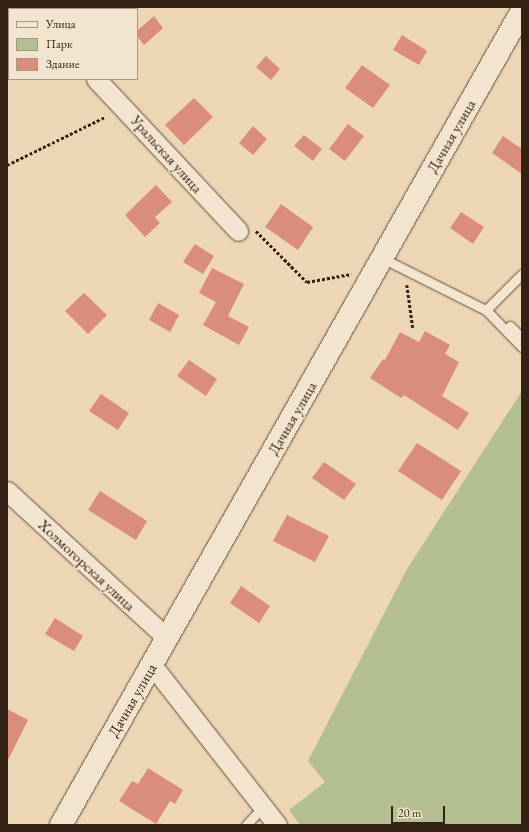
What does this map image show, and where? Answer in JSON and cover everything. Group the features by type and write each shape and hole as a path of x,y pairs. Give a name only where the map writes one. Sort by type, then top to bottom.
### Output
{"street":[{"name":"Дачная улица","path":"61,825 522,11"},
{"name":"Уральская улица","path":"97,80 125,108 238,231"},
{"name":"Холмогорская улица","path":"7,491 167,638"},
{"path":"152,665 277,825"}],"lane":[{"path":"382,258 486,310 522,347"},
{"path":"486,310 522,274"},
{"path":"501,326 510,326 522,338"},
{"path":"246,825 263,807"}],"path":[{"path":"7,164 125,108"},
{"path":"402,280 407,282 413,328"}],"green space":[{"path":"522,391 522,825 300,825 289,810 325,782 308,761 407,569"}],"building":[{"path":"154,16 163,28 144,45 138,37 138,30"},
{"path":"402,35 427,51 419,65 393,50"},
{"path":"266,56 280,69 271,80 256,67"},
{"path":"362,65 390,85 373,108 345,88"},
{"path":"194,98 213,117 184,145 165,125"},
{"path":"348,124 364,136 345,161 329,149"},
{"path":"253,126 267,139 253,155 239,143"},
{"path":"304,135 322,149 313,161 294,146"},
{"path":"503,136 522,149 522,174 492,153"},
{"path":"156,185 172,202 155,217 160,223 145,237 125,215"},
{"path":"281,204 313,227 298,250 265,227"},
{"path":"461,212 484,227 473,244 450,228"},
{"path":"195,244 214,256 203,274 183,262"},
{"path":"212,268 244,284 228,316 249,327 239,345 203,325 216,302 199,293"},
{"path":"84,293 107,315 88,334 65,311"},
{"path":"158,303 179,315 170,332 149,320"},
{"path":"425,331 450,345 445,354 459,362 442,396 469,413 458,430 404,395 401,398 370,378 383,359 385,360 400,332 419,342"},
{"path":"189,360 217,379 206,396 177,376"},
{"path":"101,394 129,413 118,430 89,411"},
{"path":"417,443 461,471 442,500 398,471"},
{"path":"324,462 356,484 344,500 312,478"},
{"path":"100,491 147,521 136,540 88,510"},
{"path":"287,515 329,536 315,562 273,541"},
{"path":"241,586 270,606 259,623 230,603"},
{"path":"55,618 83,636 74,651 45,634"},
{"path":"7,709 28,720 7,762"},
{"path":"148,768 183,790 175,804 170,801 156,824 119,801 132,781 138,784"}]}
